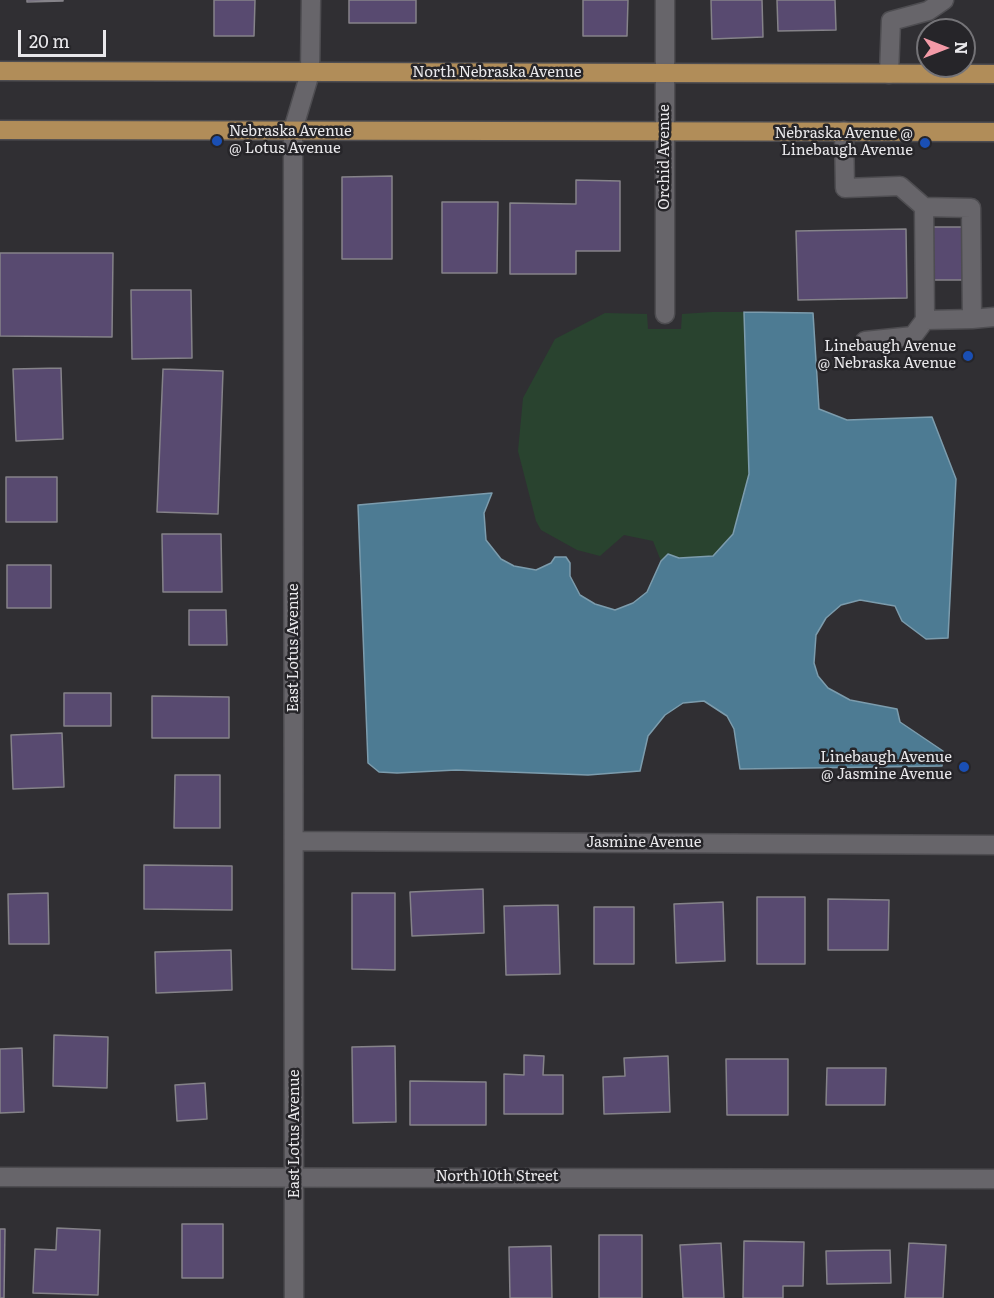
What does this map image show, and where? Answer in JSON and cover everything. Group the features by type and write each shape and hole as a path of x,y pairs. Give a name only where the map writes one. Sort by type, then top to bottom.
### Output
{"main road":[{"name":"North Nebraska Avenue","path":"0,72 994,74"},
{"path":"0,130 994,132"}],"street":[{"name":"East Lotus Avenue","path":"294,1298 292,130 310,73 311,0"},
{"name":"Orchid Avenue","path":"665,0 665,314"},
{"path":"889,74 891,21 928,11 944,0"},
{"path":"844,131 845,188 900,186 924,207 972,208 972,319"},
{"path":"865,340 913,336 925,320 924,207"},
{"path":"925,320 994,317"},
{"name":"Jasmine Avenue","path":"294,841 994,845"},
{"name":"North 10th Street","path":"0,1177 994,1179"}],"green space":[{"path":"744,312 749,474 733,534 713,556 679,558 668,554 661,561 653,541 624,535 600,556 577,550 541,530 536,521 518,451 523,398 555,339 605,313 647,314 648,329 681,329 682,314"}],"water":[{"path":"744,312 813,313 819,409 847,420 932,417 956,479 948,638 926,639 902,621 895,606 860,600 841,605 826,618 816,635 814,663 818,676 828,688 850,700 897,709 900,722 943,751 942,766 740,769 734,729 727,716 704,701 683,703 665,715 648,736 640,771 588,775 456,770 379,772 368,763 358,505 492,493 484,513 486,540 501,559 514,566 536,570 551,563 555,557 566,557 570,563 570,576 580,595 595,604 615,610 633,603 647,592 661,561 668,554 679,558 713,556 733,534 749,474"}],"building":[{"path":"27,0 63,0 63,1 27,2"},
{"path":"214,0 255,0 254,36 214,36"},
{"path":"349,0 416,0 416,23 349,23"},
{"path":"583,0 628,0 627,36 583,36"},
{"path":"711,0 762,0 763,37 712,39"},
{"path":"777,0 835,0 836,30 778,31"},
{"path":"392,176 392,259 342,259 342,177"},
{"path":"576,180 620,181 620,251 576,251 576,274 510,274 510,203 576,204"},
{"path":"442,202 498,202 497,273 442,273"},
{"path":"932,227 967,227 967,280 932,280"},
{"path":"906,229 907,298 798,300 796,231"},
{"path":"0,253 113,253 112,337 0,336"},
{"path":"131,290 191,290 192,358 132,359"},
{"path":"61,368 63,439 16,441 13,369"},
{"path":"163,369 223,371 218,514 157,512"},
{"path":"6,477 57,477 57,522 6,522"},
{"path":"162,534 221,534 222,592 163,592"},
{"path":"7,565 51,565 51,608 7,608"},
{"path":"189,610 226,610 227,645 189,645"},
{"path":"64,693 111,693 111,726 64,726"},
{"path":"152,696 229,697 229,738 152,738"},
{"path":"62,733 64,787 13,789 11,735"},
{"path":"175,775 220,775 220,828 174,828"},
{"path":"144,865 232,866 232,910 144,909"},
{"path":"483,889 484,933 412,936 410,892"},
{"path":"48,893 49,944 9,944 8,894"},
{"path":"352,893 395,893 395,970 352,969"},
{"path":"757,897 805,897 805,964 757,964"},
{"path":"828,899 889,900 888,950 828,950"},
{"path":"723,902 725,961 676,963 674,904"},
{"path":"558,905 560,974 506,975 504,906"},
{"path":"594,907 634,907 634,964 594,964"},
{"path":"231,950 232,990 156,993 155,952"},
{"path":"54,1035 108,1037 107,1088 53,1086"},
{"path":"395,1046 396,1122 353,1123 352,1047"},
{"path":"22,1048 24,1112 0,1113 0,1049"},
{"path":"524,1055 544,1056 543,1075 563,1075 563,1114 504,1114 504,1074 524,1075"},
{"path":"668,1056 670,1112 604,1114 603,1077 625,1076 624,1058"},
{"path":"726,1059 788,1059 788,1115 727,1115"},
{"path":"827,1068 886,1068 885,1105 826,1105"},
{"path":"410,1081 486,1082 486,1125 410,1125"},
{"path":"205,1083 207,1119 177,1121 175,1085"},
{"path":"182,1224 223,1224 223,1278 182,1278"},
{"path":"57,1228 100,1230 98,1295 33,1293 35,1249 56,1250"},
{"path":"0,1229 5,1229 4,1298 0,1298"},
{"path":"599,1235 642,1235 642,1298 599,1298"},
{"path":"744,1241 804,1242 803,1286 783,1286 783,1298 743,1298"},
{"path":"721,1243 724,1298 683,1298 680,1245"},
{"path":"909,1243 946,1245 943,1298 905,1298"},
{"path":"551,1246 552,1298 510,1298 509,1247"},
{"path":"890,1250 891,1283 827,1284 826,1251"}],"place":[{"name":"Nebraska Avenue @ Lotus Avenue","path":"217,141"},
{"name":"Nebraska Avenue @ Linebaugh Avenue","path":"925,143"},
{"name":"Linebaugh Avenue @ Nebraska Avenue","path":"968,356"},
{"name":"Linebaugh Avenue @ Jasmine Avenue","path":"964,767"}]}
